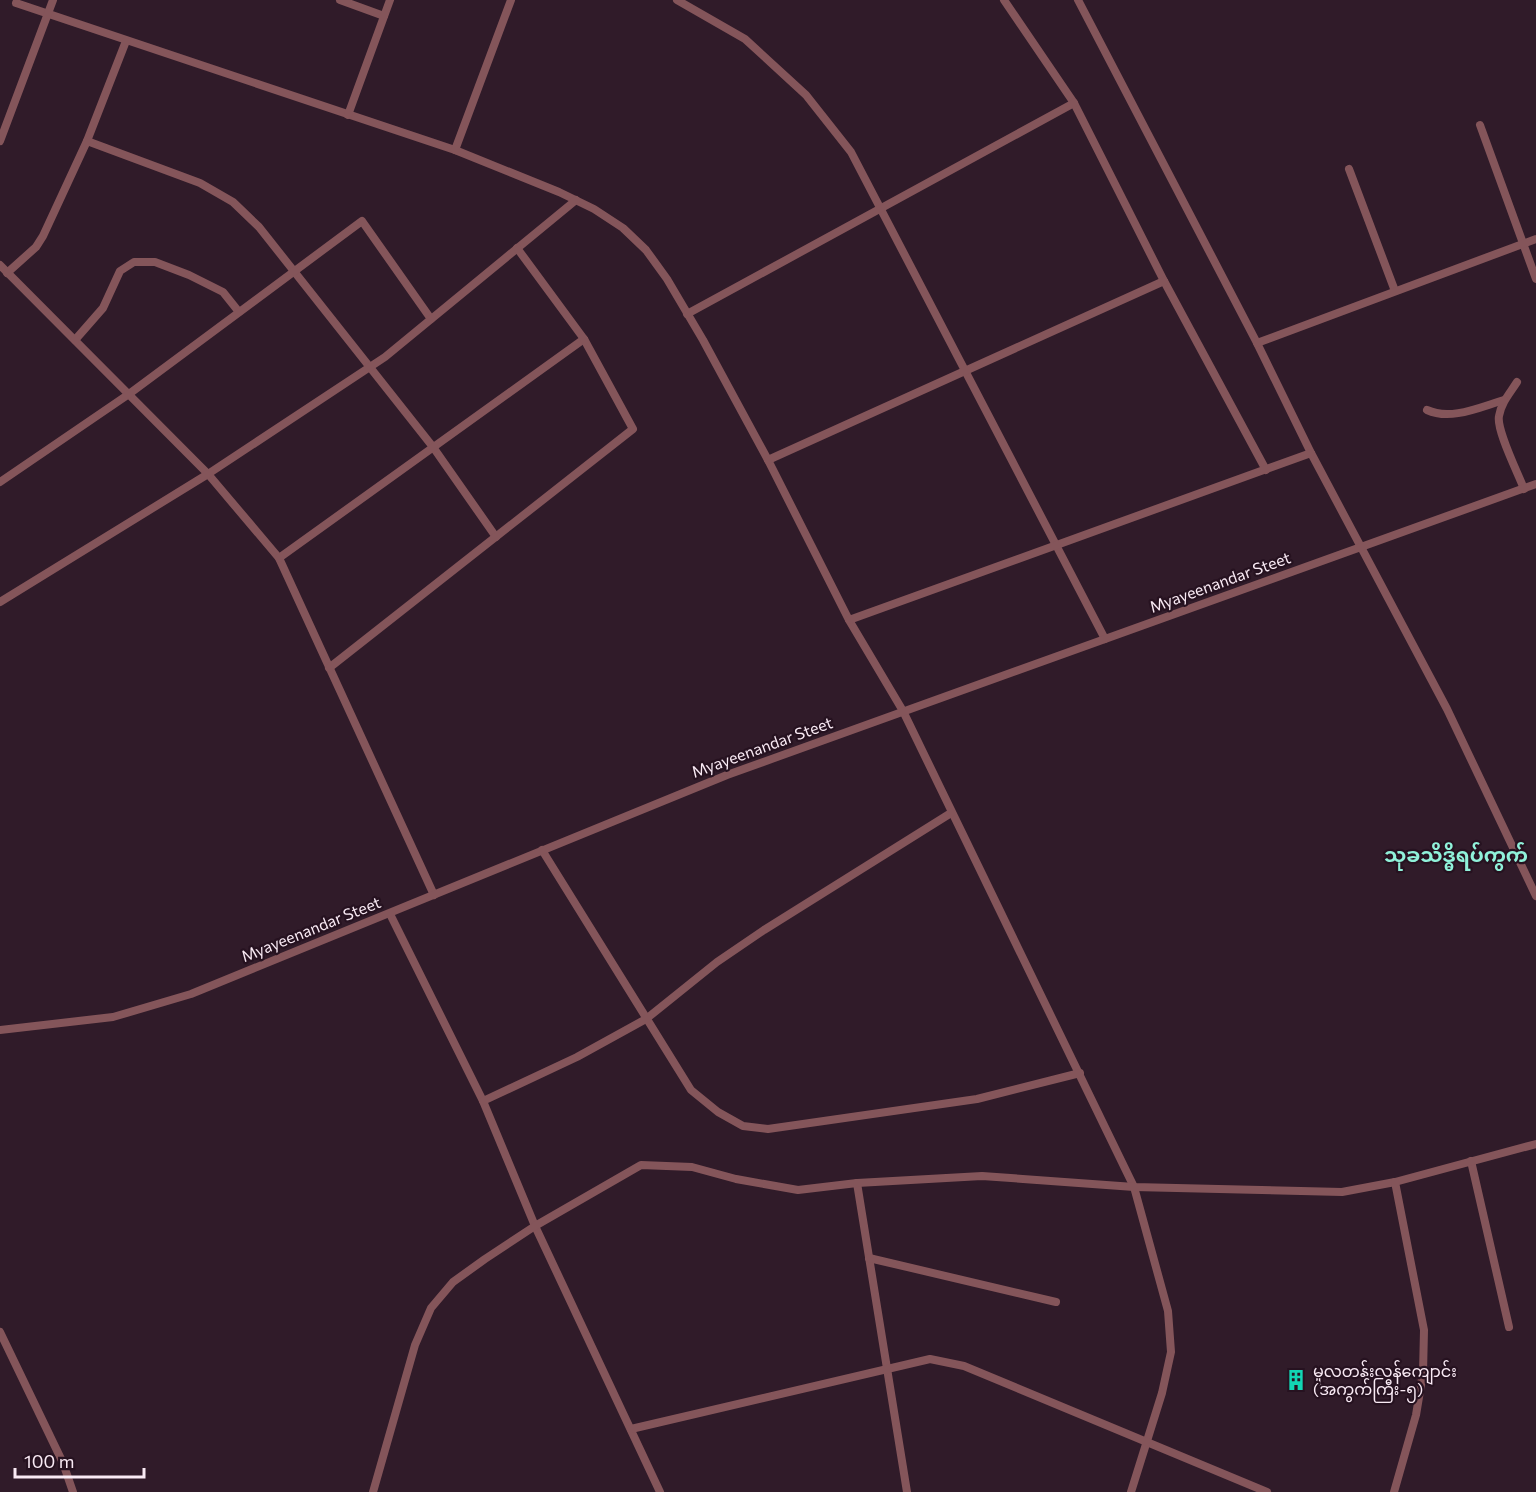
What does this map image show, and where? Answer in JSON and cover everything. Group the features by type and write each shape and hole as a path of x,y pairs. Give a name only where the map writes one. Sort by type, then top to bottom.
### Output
{"street":[{"path":"0,141 52,0"},
{"path":"340,0 384,16"},
{"path":"348,115 390,0"},
{"path":"455,150 511,0"},
{"path":"677,0 745,39 806,95 851,152 1105,639"},
{"path":"1004,0 1074,103 1164,281 1266,470"},
{"path":"1078,0 1257,343 1311,453 1447,709 1536,896"},
{"path":"16,3 455,150 594,209 623,228 646,250 667,279 687,314 768,460 849,620 903,711 1134,1187 1168,1311 1171,1352 1162,1393 1131,1492"},
{"path":"7,273 40,242 87,141 126,41"},
{"path":"687,314 1074,103"},
{"path":"1480,125 1536,279"},
{"path":"87,141 200,183 233,202 259,227 434,447 496,537"},
{"path":"1349,169 1395,291"},
{"path":"0,602 208,474 385,357 576,200"},
{"path":"0,483 129,394 362,221 431,319"},
{"path":"1257,343 1536,239"},
{"path":"329,668 633,429 584,339 517,248"},
{"path":"75,340 103,308 120,271 134,262 155,262 189,275 223,292 239,312"},
{"path":"0,265 208,474 279,558 434,896"},
{"path":"768,460 1164,281"},
{"path":"279,558 584,339"},
{"path":"1517,382 1504,400 1498,419 1524,489"},
{"path":"1427,410 1438,415 1451,414 1504,400"},
{"path":"849,620 1311,453"},
{"name":"Myayeenandar Steet","path":"0,1030 113,1017 191,994 727,775 1536,484"},
{"path":"483,1101 577,1057 646,1019 717,962 755,936 951,813"},
{"path":"543,850 691,1090 718,1112 743,1126 768,1129 977,1099 1080,1073"},
{"path":"390,914 483,1101 535,1226 660,1492"},
{"path":"374,1492 415,1345 430,1308 453,1282 535,1226 641,1165 692,1167 736,1179 798,1190 982,1176 1134,1187 1342,1192 1395,1182 1536,1144"},
{"path":"1471,1161 1509,1327"},
{"path":"1394,1492 1416,1415 1423,1373 1424,1330 1395,1182"},
{"path":"857,1184 907,1492"},
{"path":"869,1258 1056,1302"},
{"path":"0,1332 63,1463 73,1492"},
{"path":"631,1429 930,1359 964,1366 1267,1492"}],"place":[{"name":"မူလတန်းလွန်ကျောင်း (အကွက်ကြီး-၅)","path":"1296,1380"}],"district":[{"name":"သုခသိဒ္ဓိရပ်ကွက်","path":"1456,855"}]}
